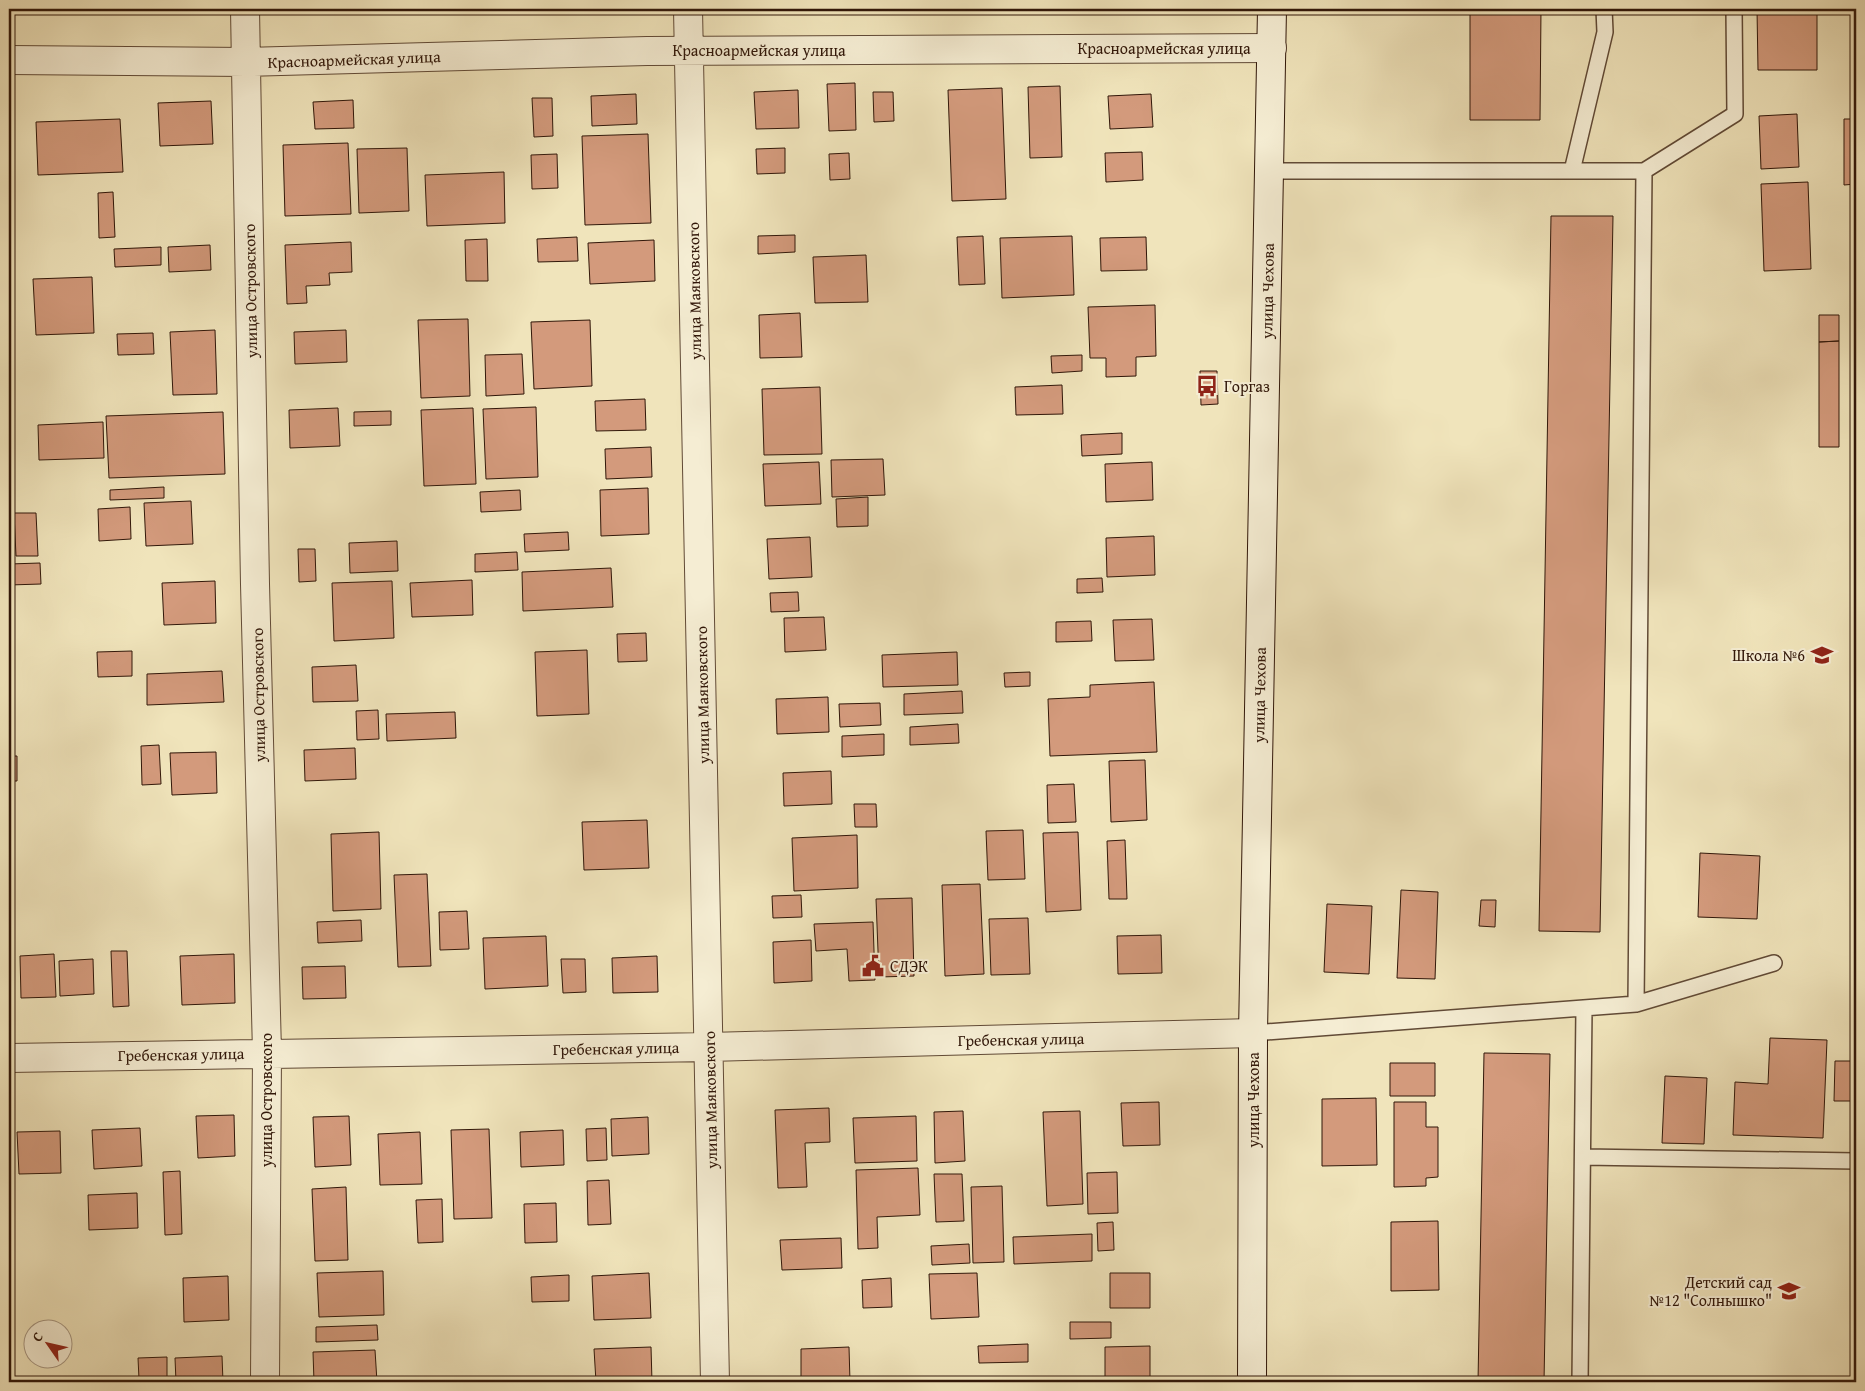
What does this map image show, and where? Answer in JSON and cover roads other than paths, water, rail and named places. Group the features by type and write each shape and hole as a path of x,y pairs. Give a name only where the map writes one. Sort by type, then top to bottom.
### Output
{"street":[{"name":"улица Островского","path":"245,9 255,584 267,1052 265,1382"},
{"name":"улица Маяковского","path":"688,9 715,1382"},
{"name":"улица Чехова","path":"1252,1382 1253,1033 1272,9"},
{"name":"Красноармейская улица","path":"9,60 246,62 689,51 1272,48"},
{"name":"Гребенская улица","path":"9,1058 267,1052 709,1047 1253,1033"}],"lane":[{"path":"1572,171 1604,32 1604,9"},
{"path":"1269,171 1644,172 1735,114 1734,9"},
{"path":"1636,1004 1644,172"},
{"path":"1253,1033 1636,1004 1774,963"},
{"path":"1580,1382 1584,1008"},
{"path":"1582,1157 1856,1161"}],"place":[{"name":"Горгаз","path":"1207,386"},
{"name":"Школа №6","path":"1822,655"},
{"name":"СДЭК","path":"873,966"},
{"name":"Детский сад №12 \"Солнышко\"","path":"1789,1291"}]}
